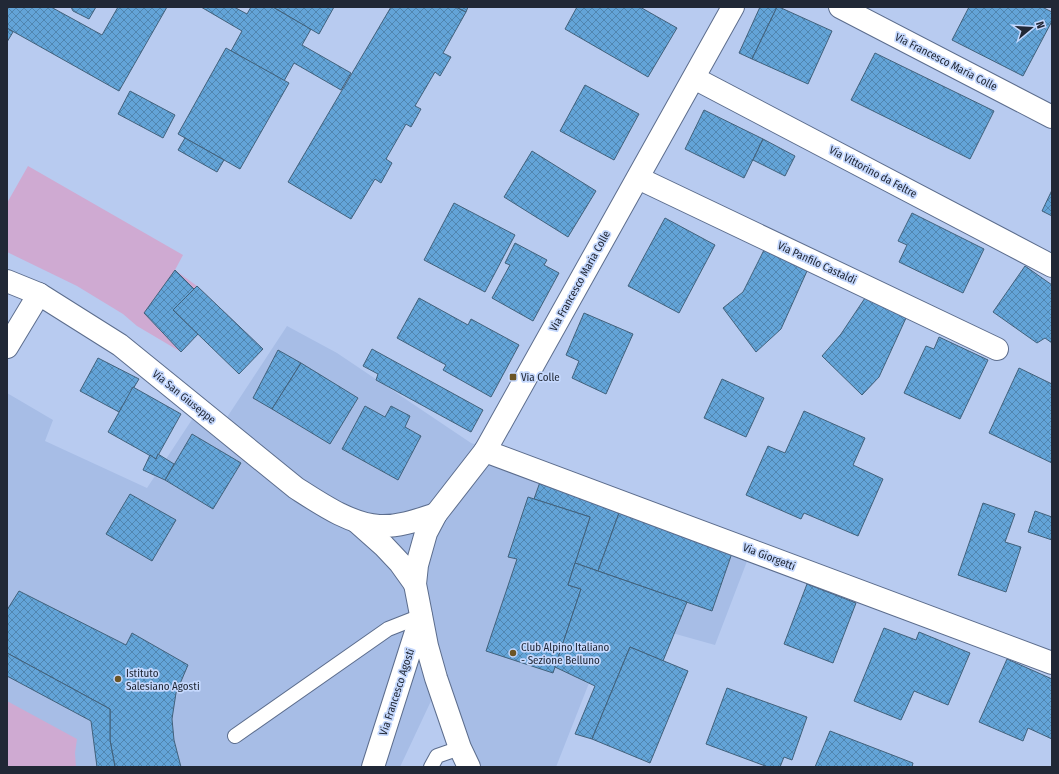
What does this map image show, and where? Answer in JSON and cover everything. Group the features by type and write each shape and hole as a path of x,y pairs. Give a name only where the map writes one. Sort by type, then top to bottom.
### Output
{"street":[{"name":"Via Francesco Maria Colle","path":"415,584 417,565 421,549 426,533 436,514 485,451 733,7"},
{"name":"Via Francesco Maria Colle","path":"840,7 1052,117"},
{"name":"Via Vittorino da Feltre","path":"694,78 1052,266"},
{"name":"Via Panfilo Castaldi","path":"638,178 997,349"},
{"name":"Via San Giuseppe","path":"7,281 39,294 120,345 296,488 322,504 357,522 384,546 400,563 415,584"},
{"path":"7,347 39,294"},
{"name":"Via Giorgetti","path":"485,451 1052,664"},
{"name":"Via San Giuseppe","path":"357,522 379,526 396,525 410,523 436,514"},
{"path":"415,584 427,646 436,678 460,748 469,767"},
{"name":"Via Francesco Agosti","path":"373,767 421,616"}],"lane":[{"path":"235,736 388,629 421,616"},
{"path":"431,767 437,756 460,748"}],"shaded area":[{"path":"28,166 183,255 175,270 197,286 263,349 198,334 181,352 137,326 123,314 77,286 7,252 7,203"},
{"path":"287,326 337,353 471,443 754,543 715,645 615,617 556,767 476,767 446,669 400,767 7,767 7,393 53,420 45,441 147,488 193,418 214,437"},
{"path":"7,701 77,739 75,753 76,767 7,767"}],"building":[{"path":"7,7 51,7 102,35 118,7 167,7 119,91 7,28"},
{"path":"71,7 96,7 89,19 73,11"},
{"path":"201,7 234,7 247,14 251,7 273,7 311,29 302,45 351,73 341,90 294,63 284,81 231,51 242,31"},
{"path":"273,7 334,7 319,34"},
{"path":"391,7 456,7 466,12 443,53 451,57 440,76 435,72 415,106 421,109 411,127 406,124 386,159 392,163 381,183 375,179 351,219 288,182"},
{"path":"456,7 468,7 466,12"},
{"path":"577,7 640,7 677,28 648,77 565,29"},
{"path":"760,7 777,7 752,59 739,53"},
{"path":"777,7 832,31 808,84 752,59"},
{"path":"969,7 1042,7 1052,12 1052,21 1023,76 952,40"},
{"path":"7,28 13,32 7,42"},
{"path":"226,48 289,83 240,169 178,134"},
{"path":"875,53 994,111 970,159 851,100"},
{"path":"585,85 639,114 614,160 560,131"},
{"path":"130,91 175,115 163,138 118,114"},
{"path":"704,110 763,139 744,178 685,149"},
{"path":"185,138 224,160 217,172 178,150"},
{"path":"763,139 795,156 785,176 753,160"},
{"path":"532,151 596,191 568,237 504,197"},
{"path":"1052,190 1052,216 1042,211"},
{"path":"454,203 515,235 485,292 424,260"},
{"path":"912,213 984,249 963,293 899,262 907,245 898,241"},
{"path":"665,218 715,245 679,313 628,286"},
{"path":"515,243 547,260 544,265 559,273 533,321 492,298 510,265 505,263"},
{"path":"764,250 807,271 781,329 756,352 723,308 743,292"},
{"path":"1025,266 1052,285 1052,343 1045,338 1037,343 993,312"},
{"path":"175,270 194,289 173,310 198,334 181,352 144,313"},
{"path":"197,286 263,349 239,374 173,310"},
{"path":"419,298 468,325 471,319 519,345 491,397 443,370 446,365 397,338"},
{"path":"865,298 906,318 879,377 862,395 822,356 841,334"},
{"path":"584,313 633,334 606,394 572,378 579,361 566,355"},
{"path":"939,337 988,360 960,419 904,393 926,346 934,349"},
{"path":"372,349 483,410 471,432 376,380 378,374 363,366"},
{"path":"278,350 301,363 272,409 253,398"},
{"path":"98,358 139,379 119,412 80,391"},
{"path":"301,363 358,398 330,444 272,409"},
{"path":"1019,368 1052,384 1052,463 989,433"},
{"path":"722,379 764,398 746,437 704,418"},
{"path":"133,387 181,414 156,459 108,432"},
{"path":"365,406 385,417 391,406 410,416 405,427 421,436 398,480 342,449"},
{"path":"804,411 865,438 853,465 883,479 858,536 804,513 801,519 746,495 768,446 785,453"},
{"path":"192,434 241,463 213,509 165,480"},
{"path":"158,454 174,464 165,480 143,470 150,455 156,459"},
{"path":"540,482 619,513 598,571 575,563 590,517 534,499"},
{"path":"130,494 176,520 152,561 106,534"},
{"path":"528,497 590,517 568,585 581,589 553,673 486,651 517,559 508,557"},
{"path":"983,503 1015,514 1005,542 1021,547 1006,592 958,575"},
{"path":"1035,511 1052,517 1052,540 1028,532"},
{"path":"619,513 732,553 712,611 598,571"},
{"path":"575,563 687,602 663,661 630,647 592,739 575,734 595,686 555,667 581,589 568,585"},
{"path":"807,584 856,603 833,663 784,644"},
{"name":"Istituto Salesiano Agosti","path":"19,591 126,645 132,633 188,665 176,693 172,719 174,740 181,767 115,767 110,740 110,709 7,653 7,610"},
{"path":"884,628 916,640 919,632 970,653 948,705 914,691 901,720 854,701"},
{"path":"630,647 688,671 650,763 592,739"},
{"path":"7,653 110,709 110,740 115,767 97,767 91,721 7,676"},
{"path":"1007,659 1052,679 1052,739 1028,728 1023,741 979,722"},
{"path":"727,688 807,717 792,760 784,757 780,767 768,767 706,744"},
{"path":"830,731 913,763 912,767 815,767"}],"place":[{"name":"Via Colle","path":"513,377"},
{"name":"Club Alpino Italiano - Sezione Belluno","path":"513,653"},
{"name":"Istituto Salesiano Agosti","path":"118,679"}]}
